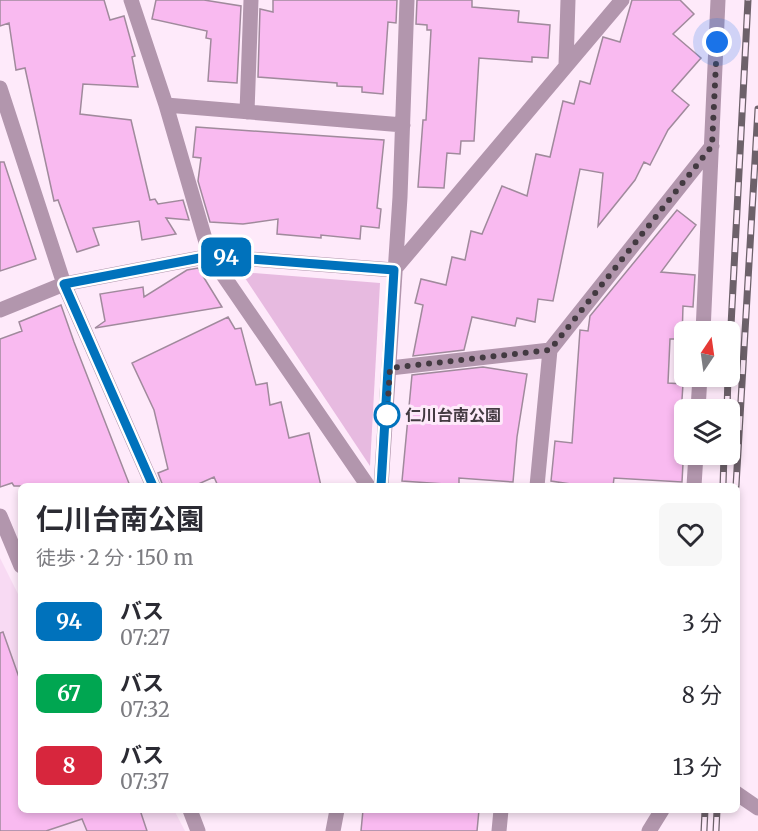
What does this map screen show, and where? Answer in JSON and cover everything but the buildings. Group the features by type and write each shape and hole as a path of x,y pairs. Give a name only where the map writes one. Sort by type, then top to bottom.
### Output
{"street":[{"path":"131,0 166,105 210,256 366,483"},
{"path":"247,112 251,0"},
{"path":"381,483 403,125 407,0"},
{"path":"566,65 568,0"},
{"path":"394,270 622,0"},
{"path":"704,321 718,0"},
{"path":"0,88 64,284 152,483"},
{"path":"166,105 403,125"},
{"path":"537,483 550,350 712,146"},
{"path":"0,310 64,284 210,256 394,270"},
{"path":"390,368 550,350"},
{"path":"694,483 695,465"},
{"path":"0,516 18,559"},
{"path":"740,796 758,808"},
{"path":"191,813 198,831"},
{"path":"333,831 336,813"},
{"path":"499,831 501,813"},
{"path":"649,831 660,813"}],"shaded area":[{"name":"仁川台南公園","path":"241,272 380,283 370,466"},
{"path":"0,558 18,594 18,813 176,813 185,831 0,831"}],"railway":[{"path":"731,321 748,0"},
{"path":"736,483 758,109"},
{"path":"727,399 728,387"},
{"path":"723,483 724,465"},
{"path":"704,831 705,813"},
{"path":"716,831 717,813"}],"bus line":[{"name":"94","path":"152,483 64,284 210,256 394,270 390,368 381,483"}],"place":[{"name":"仁川台南公園","path":"387,415"}],"route":[{"path":"387,415 390,368 550,350 712,146 717,42"}]}
